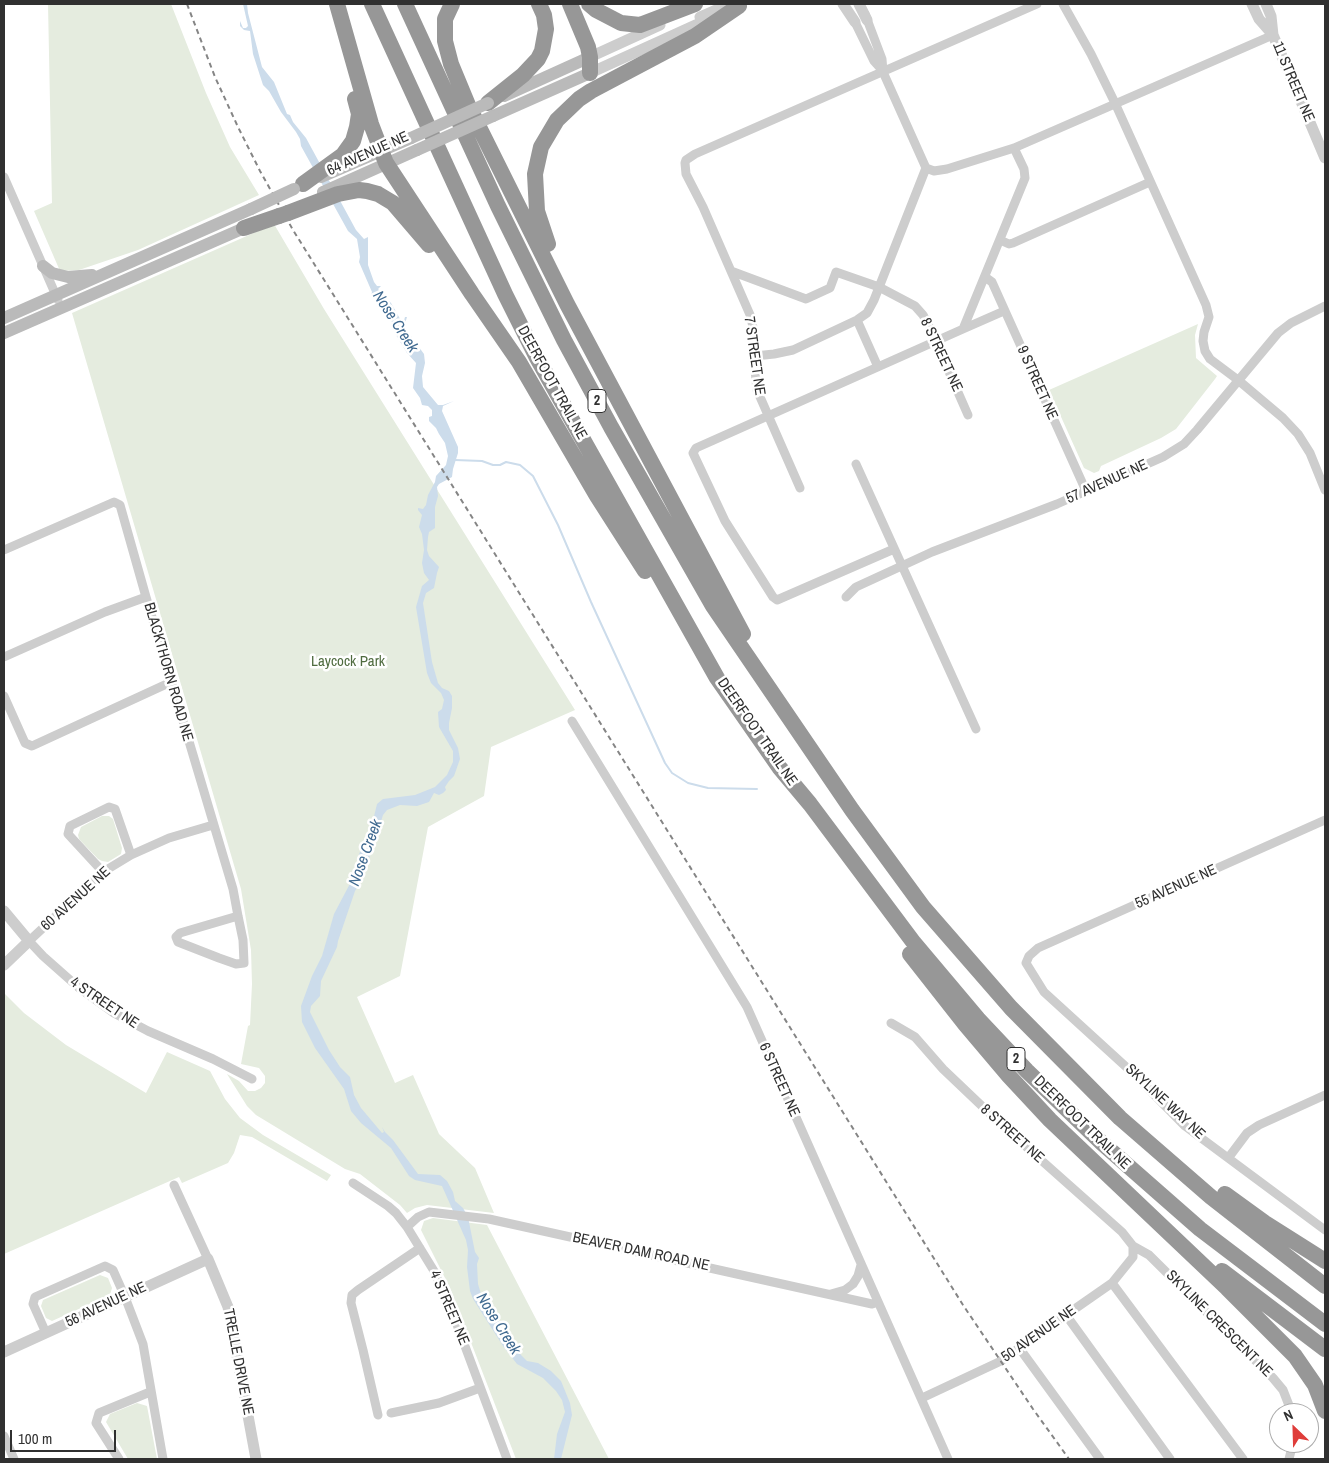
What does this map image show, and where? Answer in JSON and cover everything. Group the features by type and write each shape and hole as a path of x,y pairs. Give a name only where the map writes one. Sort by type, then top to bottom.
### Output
{"highway":[{"path":"337,4 371,124 384,157 472,294 519,362 597,496 671,612 683,618"},
{"name":"DEERFOOT TRAIL NE","path":"372,4 505,294 536,356 718,678 779,767 810,804 914,943 978,1019 1027,1070 1102,1143 1193,1223 1325,1324"},
{"name":"DEERFOOT TRAIL NE","path":"406,4 498,206 564,340 611,427 713,606 828,777 923,907 1011,1008 1120,1118 1211,1198 1325,1286"},
{"path":"452,4 446,19 444,33 446,48 454,73 567,304 616,399 648,455 757,660 823,761 828,777"},
{"path":"490,110 535,63 542,52 546,29 544,15 539,4"},
{"path":"570,4 590,65"},
{"path":"589,4 596,10 621,23 640,25 695,4"},
{"path":"616,399 540,224 534,186 536,164 541,146 557,120 580,99 603,84 695,36 738,5"},
{"path":"299,186 343,155 356,133 358,114 347,59 343,21"},
{"path":"244,228 338,194 359,190 378,194 393,203 472,294"},
{"path":"810,804 920,968 1009,1076 1063,1134 1274,1334 1304,1368 1315,1385 1325,1411"},
{"path":"1120,1118 1156,1139 1205,1179 1265,1223 1325,1261"},
{"path":"1063,1134 1184,1242 1325,1349"}],"main road":[{"name":"64 AVENUE NE","path":"4,333 107,273 299,186 384,157 417,150 490,110 590,65"},
{"name":"64 AVENUE NE","path":"275,216 384,157 411,138 490,110"},
{"name":"64 AVENUE NE","path":"4,318 58,301 244,228"},
{"path":"43,266 52,273 68,277 107,273"}],"street":[{"name":"64 AVENUE NE","path":"590,65 707,4"},
{"path":"843,4 861,21"},
{"path":"847,4 861,21"},
{"path":"755,356 793,350 857,320 867,313 872,307 926,168 883,72 874,61 861,21 861,4"},
{"path":"883,72 1037,4"},
{"path":"1063,4 1091,54 1115,104 1206,305 1209,317 1204,332 1205,351 1210,359 1284,418 1298,434 1310,453 1325,490"},
{"name":"11 STREET NE","path":"1252,4 1259,19 1272,35 1325,158"},
{"name":"11 STREET NE","path":"1266,4 1271,16 1272,35"},
{"name":"64 AVENUE NE","path":"590,65 628,55 738,5"},
{"path":"926,168 934,171 951,168 1014,148 1272,35"},
{"name":"7 STREET NE","path":"800,488 757,390 753,326 732,271 684,168 686,160 691,156 883,72"},
{"path":"963,329 1025,178 1024,169 1014,148"},
{"path":"4,177 58,301"},
{"path":"1000,240 1009,244 1150,182"},
{"name":"8 STREET NE","path":"732,271 806,299 830,288 836,272 880,287 919,310 936,341 968,415"},
{"name":"9 STREET NE","path":"985,276 992,282 1086,492"},
{"name":"57 AVENUE NE","path":"846,598 856,587 902,566 952,544 1086,492 1163,457 1184,444 1198,430 1278,333 1291,323 1325,306"},
{"path":"894,549 777,600 773,597 724,521 694,453 696,448 1004,311"},
{"path":"857,320 878,367"},
{"path":"856,464 976,729"},
{"name":"BLACKTHORN ROAD NE","path":"4,550 114,502 120,505 233,889 243,940 244,963 236,964 211,955 178,942 176,937 180,933 238,916"},
{"path":"4,657 105,612 146,597"},
{"path":"4,696 25,743 32,746 171,682"},
{"name":"6 STREET NE","path":"572,721 747,1007 948,1459"},
{"path":"103,872 68,834 70,826 109,807 115,809 130,855"},
{"name":"55 AVENUE NE","path":"1028,956 1038,948 1325,820"},
{"name":"60 AVENUE NE","path":"4,965 103,872 130,855 169,838 213,825"},
{"name":"4 STREET NE","path":"4,911 29,941 66,978 114,1013 128,1022 213,1059 252,1079"},
{"name":"SKYLINE WAY NE","path":"1028,956 1026,963 1044,992 1135,1075 1185,1126 1325,1230"},
{"name":"8 STREET NE","path":"892,1023 915,1037 943,1069 1005,1128 1122,1232 1133,1246"},
{"path":"1229,1157 1247,1133 1259,1125 1325,1095"},
{"name":"4 STREET NE","path":"353,1184 396,1213 434,1271 507,1459"},
{"name":"TRELLE DRIVE NE","path":"174,1185 228,1307 256,1459"},
{"name":"BEAVER DAM ROAD NE","path":"407,1228 423,1214 439,1213 489,1219 872,1304 878,1302"},
{"name":"50 AVENUE NE","path":"922,1398 986,1370 1020,1349 1112,1283 1133,1257 1133,1246"},
{"name":"SKYLINE CRESCENT NE","path":"1133,1246 1149,1255 1273,1378 1283,1390 1288,1403"},
{"path":"378,1415 351,1303 352,1295 420,1248"},
{"name":"56 AVENUE NE","path":"4,1352 208,1259"},
{"path":"831,1294 845,1290 853,1284 858,1276 861,1265"},
{"path":"46,1333 33,1304 35,1297 105,1266 112,1270 125,1297 142,1344 163,1459"},
{"path":"1112,1283 1243,1459"},
{"path":"1066,1315 1170,1459"},
{"path":"1020,1349 1100,1459"},
{"path":"391,1413 439,1403 480,1388"},
{"path":"119,1459 96,1423 99,1413 150,1392"},
{"path":"4,1436 14,1459"}],"green space":[{"path":"48,4 171,4 206,93 230,147 259,195 138,250 79,270 60,271 34,211 52,203"},
{"name":"Laycock Park","path":"274,224 324,309 575,710 491,747 484,796 428,827 400,976 357,997 395,1083 413,1075 439,1134 475,1168 494,1213 427,1205 415,1208 407,1213 400,1205 360,1174 345,1169 256,1115 247,1106 227,1074 239,1081 248,1091 255,1091 265,1083 265,1076 259,1068 241,1064 248,1026 250,1025 252,984 251,950 241,889 72,313"},
{"path":"1198,324 1195,335 1196,358 1217,376 1176,429 1101,466 1099,471 1094,473 1084,468 1049,390"},
{"path":"102,816 109,816 113,819 122,848 121,854 108,862 98,859 79,839 78,835 81,827"},
{"path":"4,993 24,1013 66,1045 146,1093 167,1052 210,1071 225,1099 240,1118 263,1135 331,1175 327,1181 252,1137 240,1135 234,1153 228,1163 182,1183 179,1177 4,1254"},
{"path":"433,1218 487,1225 609,1459 516,1459 450,1288 421,1230 424,1221"},
{"path":"100,1275 108,1278 112,1288 110,1295 52,1321 46,1318 41,1306 43,1300"},
{"path":"137,1403 147,1406 157,1459 128,1459 106,1422 110,1414"}],"water":[{"name":"Nose Creek","path":"243,4 247,4 262,67 274,82 287,114 290,115 293,122 306,138 356,230 364,239 368,237 368,265 374,282 377,286 381,286 378,289 391,303 403,324 405,317 407,317 404,327 424,354 423,387 438,405 454,401 443,406 442,411 458,447 452,477 437,487 435,528 429,532 427,550 429,556 439,567 434,588 426,593 423,603 432,662 438,683 442,688 449,691 452,696 449,730 458,748 460,759 454,776 445,787 446,790 443,793 439,795 434,793 429,802 417,806 400,805 387,810 383,815 362,880 355,891 337,947 321,981 320,996 311,1006 310,1012 329,1050 340,1067 350,1077 354,1095 361,1108 382,1133 384,1132 382,1127 418,1174 440,1175 447,1181 455,1201 463,1208 468,1217 475,1252 479,1258 477,1264 478,1284 481,1294 521,1355 527,1361 538,1363 551,1371 561,1381 570,1403 572,1415 561,1459 554,1459 557,1434 565,1412 562,1400 543,1378 517,1364 503,1346 473,1299 467,1267 468,1250 466,1240 442,1186 415,1180 409,1176 391,1148 361,1123 351,1111 344,1089 315,1048 302,1022 301,1006 322,956 334,914 354,876 359,854 370,833 377,804 383,799 415,795 435,787 447,775 453,762 453,751 439,727 438,712 442,709 444,700 441,693 431,683 427,673 416,607 422,586 429,580 424,573 422,563 424,550 419,527 422,515 418,508 423,509 426,505 436,476 446,465 448,456 445,443 436,428 429,421 429,417 432,416 432,410 428,406 422,405 420,398 413,388 416,363 407,353 396,335 390,316 384,306 371,295 372,292 359,262 357,239 348,231 301,146 296,132 263,85 253,54 250,31 244,30 240,26 240,21 243,28 248,26"}],"waterway":[{"path":"455,460 482,461 493,465 500,465 506,462 520,465 533,476 558,525 665,763 672,773 688,783 708,788 757,789"}],"railway":[{"path":"187,4 215,77 238,127 293,230 963,1305 1069,1459"}]}
